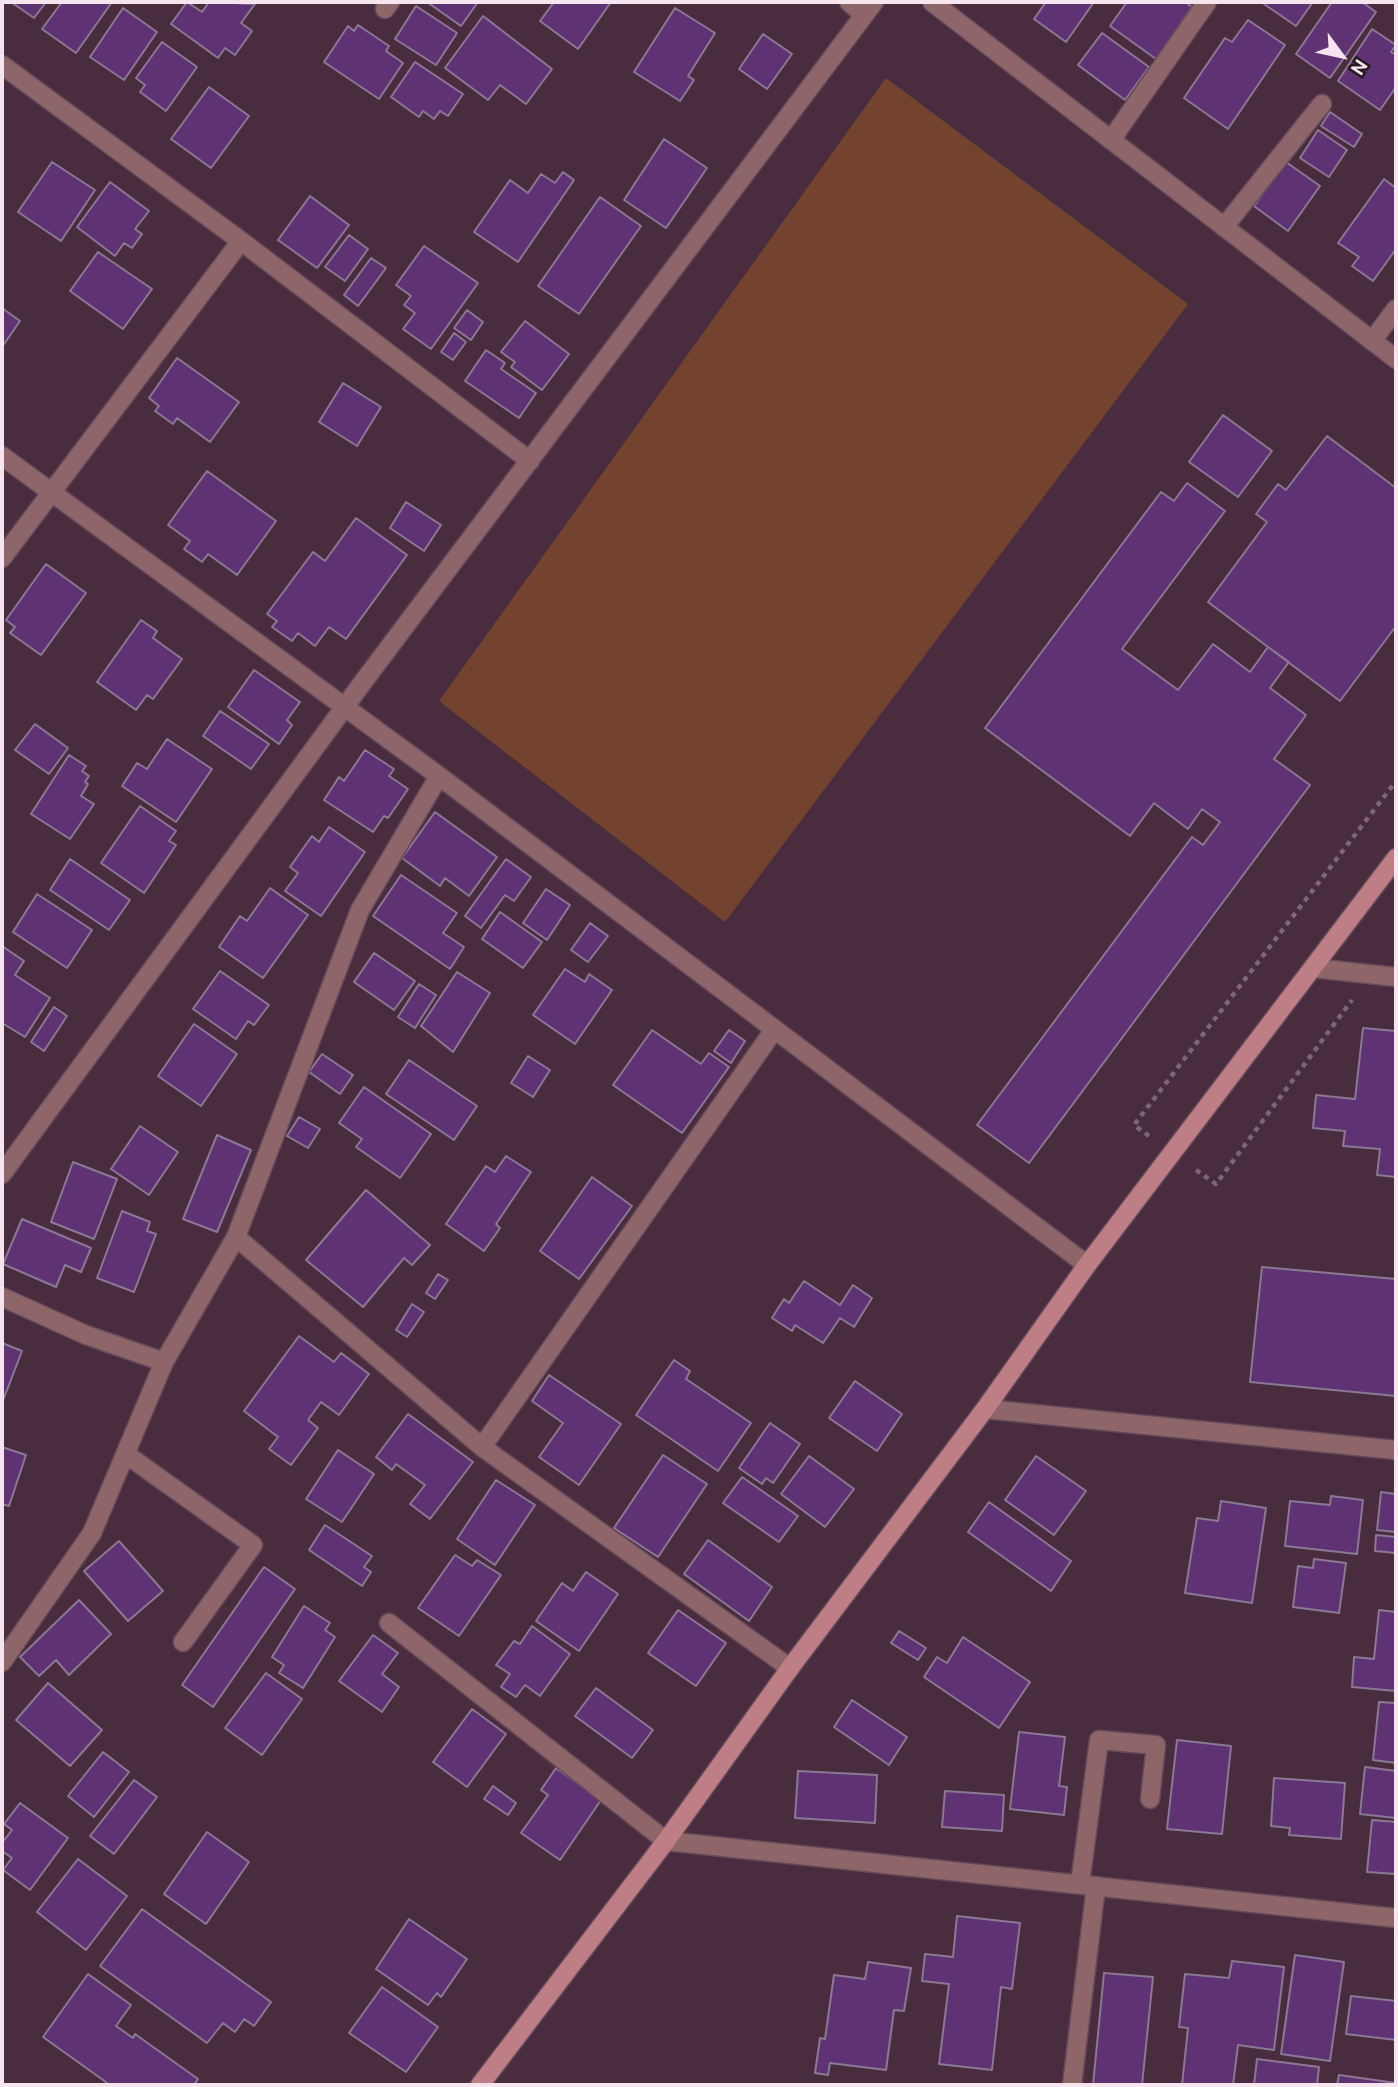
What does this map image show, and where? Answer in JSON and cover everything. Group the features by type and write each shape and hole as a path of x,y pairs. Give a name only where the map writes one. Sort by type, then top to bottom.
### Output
{"street":[{"path":"2,1174 344,708 869,8 849,2"},
{"path":"932,2 1396,359"},
{"path":"1111,140 1207,2"},
{"path":"2,65 241,241 530,461"},
{"path":"1224,227 1322,104"},
{"path":"2,558 241,241"},
{"path":"1372,341 1396,309"},
{"path":"2,456 439,776 1087,1265"},
{"path":"2,1662 92,1533 164,1362 236,1237 360,910 439,776"},
{"path":"480,2085 666,1841 790,1668 985,1409 1087,1265 1396,858"},
{"path":"1313,968 1396,977"},
{"path":"482,1447 774,1030"},
{"path":"236,1237 482,1447 790,1668"},
{"path":"2,1297 86,1335 164,1362"},
{"path":"985,1409 1396,1450"},
{"path":"127,1455 253,1545 183,1642"},
{"path":"389,1623 666,1841 1396,1918"},
{"path":"1072,2085 1099,1740 1156,1745 1150,1799"}],"shaded area":[{"path":"886,78 1188,304 725,922 439,701"}],"building":[{"path":"11,2 46,2 34,18"},
{"path":"62,2 112,2 76,53 42,29"},
{"path":"187,2 202,12 209,2 255,4 241,23 252,31 235,55 225,48 218,58 171,24"},
{"path":"427,2 478,2 461,26"},
{"path":"554,2 611,2 578,49 540,21"},
{"path":"1046,2 1094,2 1066,42 1034,19"},
{"path":"1127,2 1185,2 1192,7 1156,59 1110,26"},
{"path":"1261,2 1313,2 1296,26"},
{"path":"1332,2 1362,2 1376,12 1330,78 1296,54"},
{"path":"416,6 457,33 436,65 395,39"},
{"path":"123,8 157,32 124,80 90,57"},
{"path":"675,8 715,33 688,76 694,80 680,101 634,72"},
{"path":"483,16 552,69 526,104 500,85 488,100 445,68"},
{"path":"1248,20 1285,45 1228,129 1184,98 1225,38 1232,42"},
{"path":"358,25 389,46 386,51 403,63 379,99 324,62 348,26 354,31"},
{"path":"1372,29 1396,45 1391,52 1396,55 1396,87 1380,110 1338,81"},
{"path":"1102,33 1149,67 1125,100 1078,65"},
{"path":"763,34 792,54 767,89 739,69"},
{"path":"162,42 197,67 166,111 140,92 145,85 136,78"},
{"path":"415,62 463,94 448,116 440,111 434,119 423,111 419,117 391,97"},
{"path":"209,87 249,116 211,168 171,139"},
{"path":"1330,112 1362,134 1354,147 1321,126"},
{"path":"1318,130 1347,150 1329,177 1300,158"},
{"path":"664,139 707,168 666,228 624,200"},
{"path":"52,162 95,190 61,241 18,212"},
{"path":"1286,162 1320,186 1288,231 1254,206"},
{"path":"563,172 574,180 518,262 474,232 510,180 528,193 541,174 555,183"},
{"path":"1384,179 1396,188 1396,249 1373,281 1352,266 1359,257 1338,243"},
{"path":"110,182 149,211 135,229 142,234 132,248 124,243 115,256 77,227"},
{"path":"310,196 349,225 317,268 278,240"},
{"path":"600,197 641,226 579,314 538,286"},
{"path":"349,235 368,249 345,281 325,267"},
{"path":"424,246 478,283 431,349 403,329 415,313 404,305 411,296 396,285"},
{"path":"98,252 152,289 123,329 70,291"},
{"path":"371,258 386,268 358,306 344,295"},
{"path":"2,308 20,321 2,347"},
{"path":"467,310 483,322 471,340 454,328"},
{"path":"525,321 569,354 542,390 511,367 515,362 501,352"},
{"path":"454,333 466,342 453,360 441,352"},
{"path":"486,350 505,363 501,369 536,393 519,418 465,381"},
{"path":"177,358 239,402 210,442 177,418 173,424 155,411 159,406 149,398"},
{"path":"343,383 381,407 357,446 319,422"},
{"path":"1223,415 1272,451 1238,497 1189,462"},
{"path":"1327,436 1396,488 1396,626 1340,701 1208,602 1267,522 1256,514 1278,484 1286,490"},
{"path":"207,471 276,521 237,575 208,554 202,562 184,549 190,541 168,525"},
{"path":"1187,483 1225,511 1122,649 1178,690 1213,644 1250,672 1268,647 1289,662 1270,688 1306,715 1274,759 1310,785 1029,1163 977,1125 1192,837 1203,845 1220,822 1202,809 1188,829 1154,803 1130,836 985,728 1161,492 1174,501"},
{"path":"406,502 441,525 424,551 390,528"},
{"path":"356,518 407,555 346,639 329,627 315,646 298,633 292,641 272,627 277,621 267,614 313,552 325,561"},
{"path":"46,564 86,593 41,655 10,633 15,627 6,620"},
{"path":"141,620 157,631 153,638 182,659 153,699 147,695 136,710 97,682"},
{"path":"254,670 300,702 287,720 292,725 279,744 228,707"},
{"path":"220,711 269,744 251,769 203,736"},
{"path":"35,724 68,748 49,774 15,750"},
{"path":"167,739 212,769 176,822 122,786 137,763 147,769"},
{"path":"365,750 394,769 389,776 408,789 388,818 384,816 373,832 324,800 339,777 344,781"},
{"path":"69,755 86,766 82,771 89,776 85,782 88,784 81,796 94,804 70,839 31,814"},
{"path":"140,806 176,831 169,841 176,845 144,893 101,863"},
{"path":"435,812 497,857 469,896 445,878 440,886 402,858"},
{"path":"329,827 365,852 321,916 285,891 298,873 290,867 312,836 319,842"},
{"path":"70,859 130,900 109,930 50,890"},
{"path":"506,859 531,877 514,901 505,895 481,928 465,916"},
{"path":"401,875 457,913 443,933 464,947 450,969 373,916"},
{"path":"270,888 308,915 263,978 219,947 240,916 247,921"},
{"path":"546,889 570,905 547,940 523,923"},
{"path":"37,894 92,930 67,968 13,932"},
{"path":"500,912 542,942 523,968 482,939"},
{"path":"590,923 608,936 588,962 571,950"},
{"path":"2,946 24,961 15,975 50,998 25,1037 2,1023"},
{"path":"374,953 415,981 394,1010 354,982"},
{"path":"565,969 585,982 589,974 612,990 575,1044 533,1015"},
{"path":"220,971 269,1005 254,1025 248,1021 236,1039 193,1009"},
{"path":"457,972 490,993 453,1052 421,1026"},
{"path":"419,984 436,995 415,1028 398,1017"},
{"path":"54,1007 67,1016 44,1051 31,1042"},
{"path":"194,1024 237,1054 201,1106 158,1076"},
{"path":"1363,1028 1396,1031 1396,1177 1377,1175 1380,1149 1343,1146 1345,1131 1313,1128 1316,1095 1355,1099"},
{"path":"652,1030 701,1064 709,1053 729,1067 682,1133 613,1085"},
{"path":"729,1030 745,1041 731,1063 714,1051"},
{"path":"322,1054 353,1075 340,1094 309,1072"},
{"path":"528,1056 550,1070 533,1097 511,1083"},
{"path":"409,1060 477,1106 454,1140 386,1094"},
{"path":"364,1087 431,1134 400,1178 356,1147 362,1139 339,1123"},
{"path":"299,1117 320,1129 308,1148 287,1136"},
{"path":"140,1126 178,1152 149,1195 111,1169"},
{"path":"217,1135 251,1150 217,1232 183,1219"},
{"path":"506,1156 531,1172 496,1224 500,1228 484,1251 446,1224 486,1166 495,1172"},
{"path":"73,1162 117,1179 94,1239 51,1222"},
{"path":"592,1177 632,1206 579,1279 540,1251"},
{"path":"366,1190 430,1245 412,1265 404,1258 363,1307 306,1260"},
{"path":"122,1211 150,1222 147,1231 156,1234 134,1292 97,1278"},
{"path":"22,1219 91,1248 81,1272 65,1265 56,1287 3,1264"},
{"path":"1262,1267 1396,1279 1396,1396 1250,1382"},
{"path":"438,1274 448,1280 435,1299 426,1293"},
{"path":"804,1281 840,1305 853,1285 872,1298 854,1327 840,1318 823,1343 795,1325 792,1331 772,1318 784,1299 789,1303"},
{"path":"412,1304 424,1312 407,1337 396,1330"},
{"path":"299,1336 334,1362 341,1353 369,1374 339,1415 321,1402 308,1420 318,1428 291,1465 269,1449 278,1437 244,1411"},
{"path":"2,1343 22,1351 2,1403"},
{"path":"674,1360 690,1371 686,1379 751,1423 718,1471 636,1415"},
{"path":"549,1375 621,1424 579,1485 539,1457 563,1423 532,1401"},
{"path":"855,1381 902,1414 877,1451 829,1418"},
{"path":"408,1414 473,1462 430,1519 410,1504 425,1485 396,1464 392,1470 376,1457"},
{"path":"770,1423 800,1444 773,1483 766,1478 762,1484 739,1468"},
{"path":"2,1447 26,1455 9,1506 2,1504"},
{"path":"338,1450 374,1474 342,1522 306,1499"},
{"path":"663,1455 707,1484 658,1557 614,1528"},
{"path":"809,1456 854,1489 825,1527 781,1494"},
{"path":"1036,1456 1086,1491 1054,1535 1005,1500"},
{"path":"742,1477 798,1516 779,1542 723,1503"},
{"path":"496,1480 535,1505 495,1565 457,1539"},
{"path":"1381,1492 1396,1494 1396,1532 1377,1530"},
{"path":"1331,1496 1363,1500 1357,1554 1285,1546 1290,1501 1330,1505"},
{"path":"1221,1501 1266,1508 1252,1603 1185,1593 1197,1518 1218,1521"},
{"path":"989,1502 1071,1561 1051,1591 968,1532"},
{"path":"325,1525 372,1556 364,1567 371,1572 362,1586 309,1550"},
{"path":"1376,1535 1396,1537 1396,1553 1375,1551"},
{"path":"708,1540 772,1587 749,1621 684,1574"},
{"path":"119,1541 163,1591 128,1621 84,1571"},
{"path":"455,1555 472,1566 477,1560 501,1575 459,1636 418,1608"},
{"path":"1314,1559 1346,1563 1339,1613 1293,1607 1298,1566 1313,1568"},
{"path":"264,1567 295,1589 213,1707 182,1685"},
{"path":"586,1572 618,1594 579,1651 536,1621 562,1583 573,1591"},
{"path":"79,1600 111,1634 69,1675 56,1660 39,1676 20,1657"},
{"path":"304,1606 330,1623 325,1630 335,1637 303,1688 279,1673 284,1665 272,1657"},
{"path":"678,1610 726,1643 696,1686 648,1653"},
{"path":"1379,1610 1396,1612 1396,1691 1352,1687 1354,1657 1374,1659"},
{"path":"532,1626 570,1654 540,1696 525,1685 516,1697 501,1687 510,1674 496,1665 514,1641 520,1644"},
{"path":"899,1631 926,1648 918,1660 891,1643"},
{"path":"373,1635 398,1653 382,1674 399,1687 382,1712 339,1681"},
{"path":"963,1637 1030,1682 999,1728 924,1677 937,1657 947,1663"},
{"path":"266,1673 302,1699 262,1755 225,1728"},
{"path":"48,1683 102,1730 70,1766 16,1720"},
{"path":"596,1688 653,1730 632,1758 575,1716"},
{"path":"852,1700 907,1737 889,1765 834,1727"},
{"path":"1379,1702 1396,1703 1396,1763 1373,1760"},
{"path":"472,1709 506,1734 467,1787 433,1762"},
{"path":"1019,1732 1065,1737 1059,1786 1067,1787 1064,1815 1010,1809"},
{"path":"1177,1740 1231,1746 1222,1834 1167,1829"},
{"path":"103,1752 129,1772 94,1817 68,1796"},
{"path":"1365,1767 1396,1771 1396,1818 1360,1814"},
{"path":"556,1768 601,1800 560,1860 521,1833 548,1795 541,1790"},
{"path":"798,1771 877,1775 875,1823 795,1818"},
{"path":"1274,1778 1345,1783 1341,1839 1289,1835 1290,1828 1271,1826"},
{"path":"134,1780 157,1797 114,1854 90,1836"},
{"path":"493,1786 516,1803 508,1815 484,1799"},
{"path":"945,1791 1004,1795 1002,1831 942,1827"},
{"path":"20,1803 68,1838 30,1890 3,1870 12,1858 2,1851 2,1843 12,1830 4,1824"},
{"path":"1372,1820 1396,1822 1396,1874 1367,1872"},
{"path":"207,1832 249,1862 206,1924 164,1894"},
{"path":"78,1859 127,1896 86,1950 37,1912"},
{"path":"142,1909 271,2002 254,2026 244,2019 235,2032 223,2023 207,2043 100,1966"},
{"path":"957,1916 1020,1923 1012,1989 1001,1987 992,2070 939,2064 949,1984 922,1981 925,1954 953,1957"},
{"path":"409,1919 467,1959 441,1997 437,1993 428,2005 376,1969"},
{"path":"1295,1955 1344,1962 1330,2061 1281,2054"},
{"path":"1232,1961 1284,1967 1274,2050 1238,2045 1233,2085 1182,2085 1188,2028 1179,2027 1185,1974 1229,1978"},
{"path":"868,1962 911,1968 904,2011 894,2010 886,2070 830,2063 828,2075 815,2073 820,2038 825,2039 834,1975 865,1979"},
{"path":"1104,1973 1153,1977 1142,2085 1093,2085"},
{"path":"88,1974 131,2005 116,2026 133,2038 135,2034 198,2079 194,2085 110,2085 43,2037"},
{"path":"382,1987 438,2027 406,2072 349,2033"},
{"path":"1351,1996 1396,2001 1396,2040 1346,2034"},
{"path":"1257,2059 1319,2067 1317,2085 1254,2085"},
{"path":"1339,2075 1396,2083 1396,2085 1337,2085"}]}
